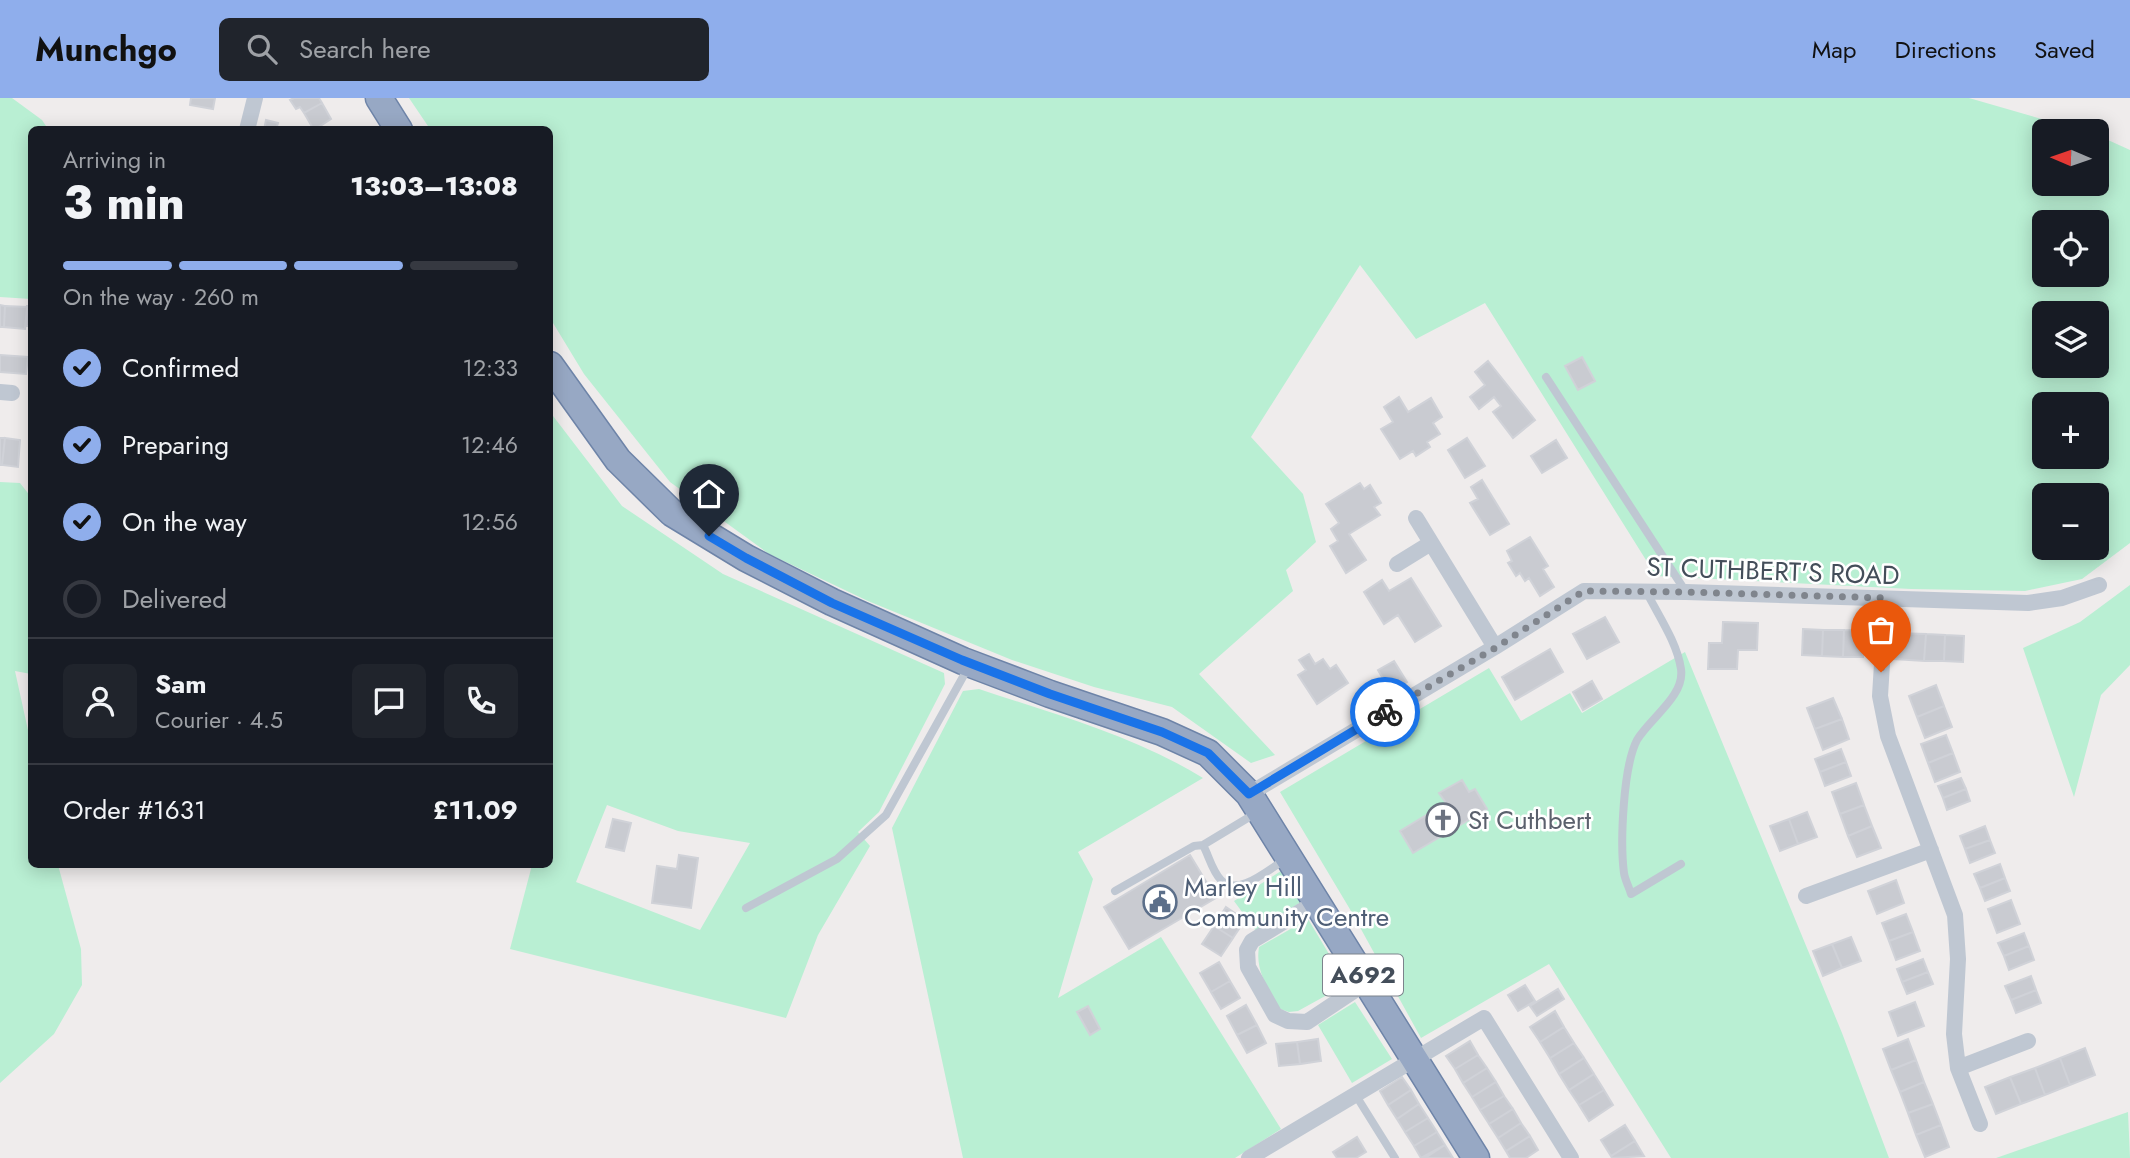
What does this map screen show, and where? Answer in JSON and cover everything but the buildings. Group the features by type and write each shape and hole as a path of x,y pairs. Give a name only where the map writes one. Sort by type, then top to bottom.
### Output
{"highway":[{"path":"379,98 396,126"},
{"name":"A692","path":"553,369 618,460 673,513 746,558 832,603 970,663 1050,694 1162,732 1208,753 1254,802 1476,1158"}],"street":[{"path":"248,126 255,98"},
{"path":"1416,518 1495,648"},
{"path":"1397,564 1431,543"},
{"name":"ST CUTHBERT'S ROAD","path":"1254,802 1584,591 2028,603 2062,598 2099,584"},
{"path":"1886,598 1880,696 1888,736 1955,915 1958,959 1954,1034 1958,1068 1980,1124"},
{"path":"1805,896 1931,850"},
{"path":"1316,901 1252,941 1247,950 1248,967 1275,1015 1288,1021 1307,1022 1367,982"},
{"path":"1248,1158 1484,1018 1571,1158"},
{"path":"1958,1068 2028,1041"}],"lane":[{"path":"1546,377 1686,592"},
{"path":"1646,591 1674,647 1682,671 1678,692 1652,719 1637,741 1627,769 1624,873 1631,894 1681,864"},
{"path":"746,908 837,859 886,815 970,663"},
{"path":"1115,891 1194,846 1203,845 1254,802"},
{"path":"1203,845 1215,872 1223,883 1233,887 1243,885 1289,858"},
{"path":"1354,1094 1395,1158"}],"green space":[{"path":"0,98 12,98 46,126 28,126 28,299 0,297"},
{"path":"409,98 1969,98 2042,119 2032,119 2032,196 2109,196 2109,140 2130,150 2130,543 2109,559 2109,483 2032,483 2032,560 2107,560 2082,579 2025,591 1911,589 1656,576 1485,303 1416,339 1360,265 1251,437 1303,494 1316,542 1286,570 1293,591 1199,674 1275,755 1251,763 1172,707 1094,687 1012,660 868,601 769,554 670,482 584,374 553,323 553,126 428,126"},
{"path":"553,416 622,506 723,574 944,673 945,684 879,812 858,832 870,846 818,935 786,1018 510,949 531,868 553,868","holes":["607,805 678,831 750,843 700,930 576,882"]},
{"path":"0,482 20,483 28,493 28,673 15,671 28,730 28,868 59,868 81,949 82,985 54,1034 0,1083"},
{"path":"2130,585 2130,665 2101,695 2074,797 2023,648 2080,622"},
{"path":"1685,652 1842,1033 1889,1158 1671,1158 1549,964 1421,1038 1351,911 1280,792 1489,668 1521,721 1570,693 1582,713"},
{"path":"979,689 1122,738 1203,778 1078,852 1093,879 1058,998 1161,937 1281,1129 1235,1158 963,1158 892,828 963,691"},
{"path":"1281,871 1301,902 1256,931 1234,901"},
{"path":"1308,919 1347,984 1298,1011 1289,1012 1280,1009 1264,979 1259,964 1259,947"},
{"path":"1355,1002 1392,1059 1352,1083 1318,1025"},
{"path":"2128,1112 2130,1158 1996,1158"}],"way so far":[{"path":"1385,712 1495,648 1584,591 1886,598 1881,672"}],"place":[{"name":"St Cuthbert","path":"1443,820"},
{"name":"Marley Hill Community Centre","path":"1160,902"}],"route":[{"path":"709,536 832,603 962,660 1050,694 1162,732 1208,753 1249,794 1385,712"}]}
